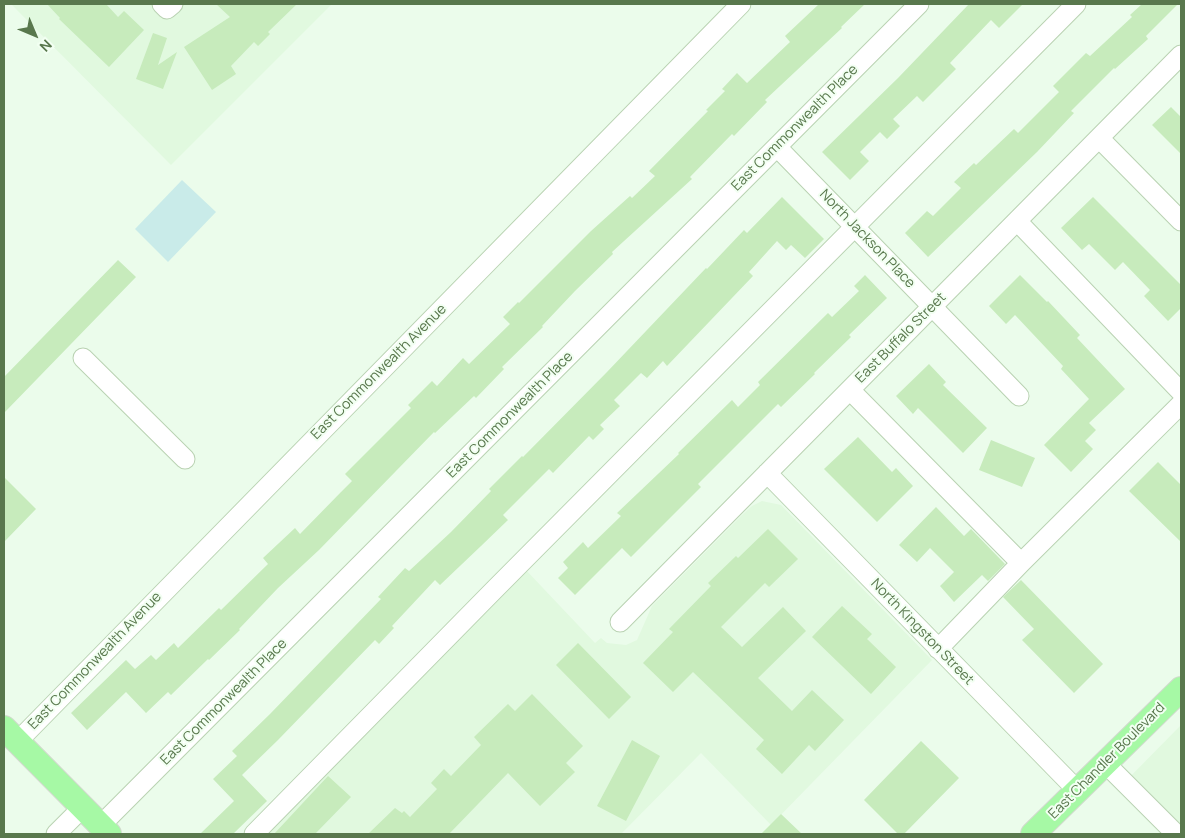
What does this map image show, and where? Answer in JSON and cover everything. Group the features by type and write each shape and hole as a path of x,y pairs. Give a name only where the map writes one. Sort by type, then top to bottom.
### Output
{"main road":[{"name":"East Chandler Boulevard","path":"1034,834 1181,689"},
{"path":"11,735 104,830"}],"street":[{"name":"East Commonwealth Avenue","path":"11,735 741,4"},
{"name":"East Commonwealth Place","path":"104,830 919,4"},
{"path":"254,834 501,582 1076,4"},
{"name":"East Buffalo Street","path":"620,622 1181,55"},
{"path":"1099,138 1181,221"},
{"name":"North Jackson Place","path":"777,146 1019,396"},
{"path":"1017,221 1181,392"},
{"path":"83,358 185,459"},
{"path":"850,390 1021,563"},
{"path":"938,648 1181,404"},
{"name":"North Kingston Street","path":"767,473 1077,790"},
{"path":"1105,763 1176,834"},
{"path":"56,834 83,807"}],"shaded area":[{"path":"11,4 332,4 171,165"},
{"path":"182,180 216,212 168,262 135,229"},
{"path":"762,501 781,505 932,660 771,825 701,753 621,834 260,834 525,569 595,643 601,638 607,643 626,645 637,640 652,606 742,515 752,506"},
{"path":"1181,725 1181,834 1119,788"}],"building":[{"path":"47,4 106,4 118,17 124,11 144,30 109,67 59,19"},
{"path":"216,4 297,4 268,32 270,34 258,46 254,42 231,66 236,74 212,90 184,47 230,17"},
{"path":"819,4 865,4 765,100 767,102 734,136 732,134 690,177 692,179 612,252 613,254 502,367 504,369 476,398 474,396 434,432 209,660 171,695 168,692 146,713 126,692 87,730 71,713 126,660 135,669 151,655 156,660 174,643 178,648 219,608 221,610 268,564 263,558 295,528 300,534 352,481 345,474 411,408 408,405 432,381 437,386 463,358 469,364 510,324 503,317 591,231 630,196 632,198 655,176 649,171 708,111 706,110 725,91 722,89 737,73 747,83 790,42 785,36"},
{"path":"969,4 1023,4 999,28 991,20 950,63 956,69 923,102 917,96 893,119 900,126 887,139 880,132 860,152 869,161 850,180 822,152 898,78"},
{"path":"1142,4 1178,4 1146,36 1148,39 1114,68 1071,111 1074,113 1037,152 928,257 905,233 927,211 933,216 961,188 954,182 974,163 976,165 1014,129 1018,133 1059,92 1053,86 1086,53 1090,56 1132,17 1130,15"},
{"path":"153,33 167,38 158,65 177,52 163,89 136,79"},
{"path":"1171,107 1181,117 1181,154 1152,125"},
{"path":"782,197 824,239 805,258 791,245 786,250 777,241 749,272 753,276 667,366 663,361 647,378 641,373 614,400 620,406 600,425 604,429 593,440 589,436 553,473 549,469 503,515 508,520 440,585 435,580 392,626 394,628 379,644 375,640 242,775 267,801 233,834 200,834 234,801 213,779 237,756 232,751 381,599 378,597 405,568 409,571 451,532 491,491 489,489 607,372 706,268 744,230 747,233"},
{"path":"1093,197 1181,285 1181,308 1168,321 1144,296 1150,290 1123,262 1115,270 1089,244 1082,250 1061,228"},
{"path":"118,260 136,277 4,413 4,377"},
{"path":"865,275 887,298 849,335 851,337 815,374 781,407 778,404 698,484 701,487 631,557 622,548 575,595 558,578 568,568 563,562 583,542 588,548 621,516 617,513 732,400 738,407 760,385 758,382 828,313 832,317 859,291 854,286"},
{"path":"1020,275 1080,335 1077,338 1125,389 1089,423 1096,430 1085,441 1093,449 1071,472 1044,445 1089,399 1061,369 1063,366 1015,315 1006,324 989,306"},
{"path":"929,364 946,382 943,385 987,428 963,453 918,408 913,414 896,396"},
{"path":"858,437 892,472 896,468 913,486 877,522 824,469"},
{"path":"991,440 1035,458 1022,487 979,470"},
{"path":"1158,462 1181,485 1181,542 1129,491"},
{"path":"4,477 36,509 4,542"},
{"path":"936,507 964,536 971,529 1005,564 988,581 982,575 954,602 940,586 954,572 930,548 917,562 899,545"},
{"path":"768,529 798,559 769,587 765,583 721,627 742,647 783,607 806,631 758,678 792,711 812,690 844,720 815,751 809,745 782,774 756,749 764,740 693,672 673,692 643,663 673,632 669,629 711,586 708,583"},
{"path":"1021,580 1103,664 1074,693 1022,640 1034,629 1003,597"},
{"path":"842,606 872,634 867,639 896,667 871,694 812,637"},
{"path":"578,643 631,697 609,719 556,665"},
{"path":"532,694 583,746 566,763 575,772 540,806 508,773 449,834 368,834 395,808 402,813 404,811 410,817 437,789 431,783 444,769 451,776 481,745 474,737 508,704 515,711"},
{"path":"632,740 660,756 626,821 597,806"},
{"path":"921,741 959,778 904,834 898,834 864,800"},
{"path":"328,776 351,797 315,834 274,834"},
{"path":"781,814 802,834 761,834"}]}
